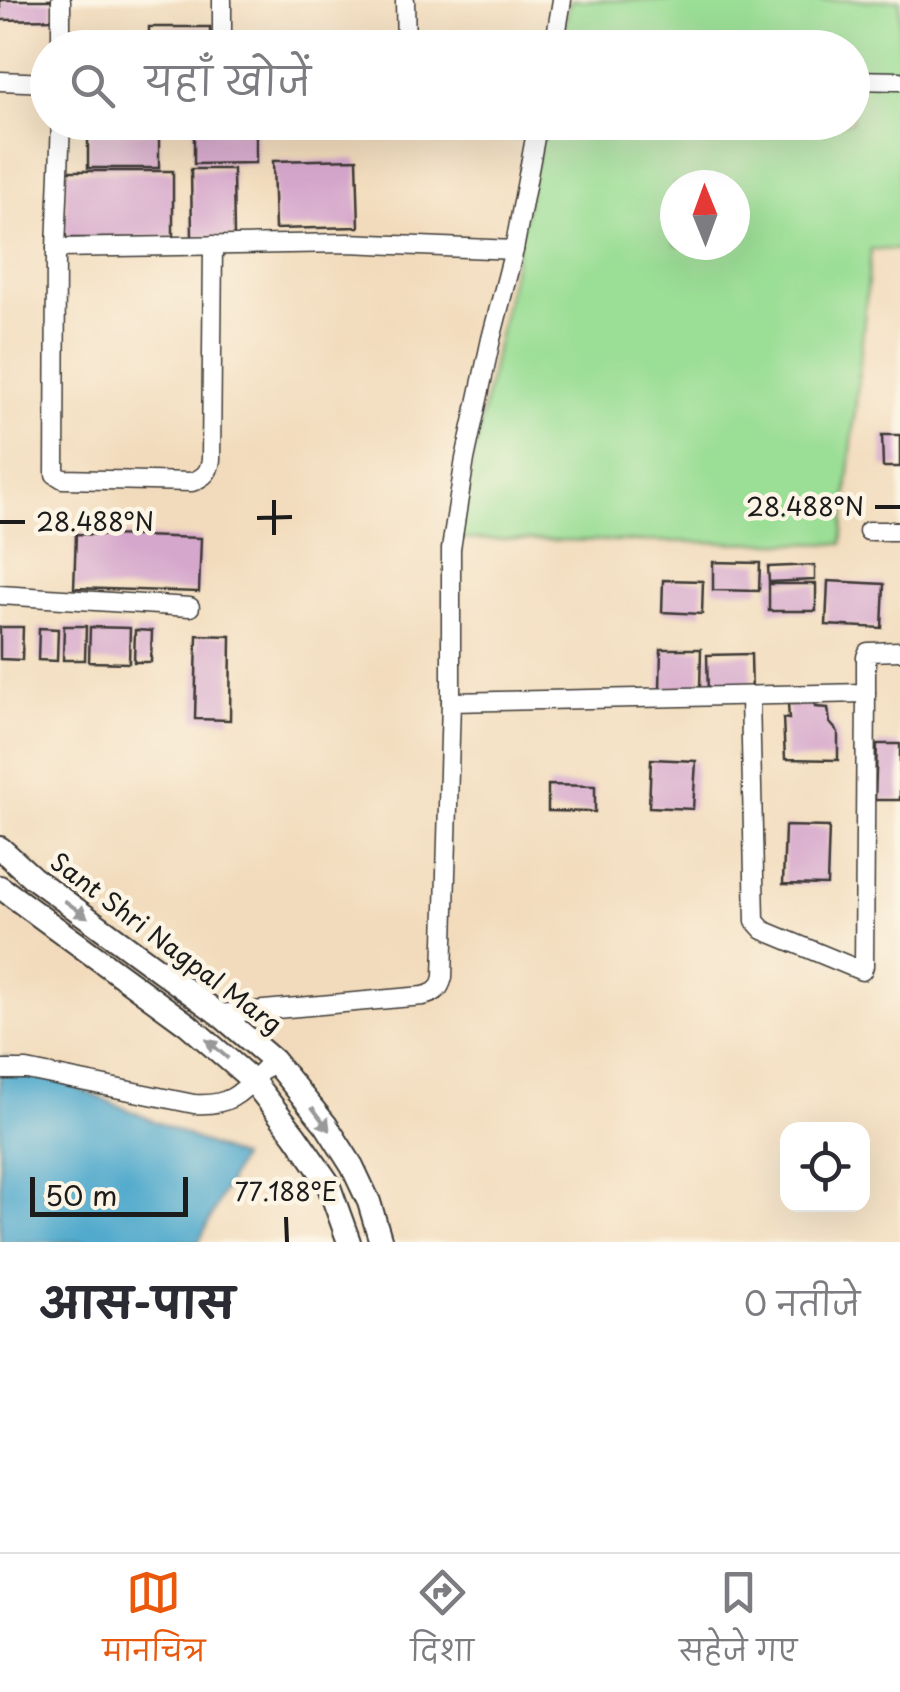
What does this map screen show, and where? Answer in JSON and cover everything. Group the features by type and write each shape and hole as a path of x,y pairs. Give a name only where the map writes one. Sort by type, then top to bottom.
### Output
{"main road":[{"name":"Sant Shri Nagpal Marg","path":"0,848 32,877 219,1014 273,1060 326,1124 352,1166 382,1242"},
{"name":"Sant Shri Nagpal Marg","path":"0,886 187,1024 252,1080 328,1182 349,1242"}],"street":[{"path":"60,0 61,30"},
{"path":"222,0 222,30"},
{"path":"405,0 406,30"},
{"path":"557,30 562,0"},
{"path":"870,80 900,81"},
{"path":"0,81 30,82"},
{"path":"59,140 55,474 63,479 192,482 209,470 213,245"},
{"path":"219,1014 423,996 440,987 444,957 451,548 490,338 514,250 535,140"},
{"path":"56,248 348,243 514,250"},
{"path":"868,531 900,531"},
{"path":"0,595 190,607"},
{"path":"750,697 755,922 763,930 862,971 866,657 868,652 900,652"},
{"path":"450,702 866,693"},
{"path":"0,1070 26,1070 213,1105 228,1101 273,1060"}],"green space":[{"path":"570,0 900,0 900,250 871,249 842,544 456,539 540,140 870,140 870,30 564,30"}],"water":[{"path":"5,1057 240,1158 199,1242 0,1242 0,1067"}],"building":[{"path":"0,0 52,0 53,19 0,20"},
{"path":"149,27 210,27 210,30"},
{"path":"88,140 159,140 159,168 88,168"},
{"path":"194,140 256,140 256,163 194,164"},
{"path":"357,159 359,227 275,229 273,161"},
{"path":"191,169 233,169 234,237 192,238"},
{"path":"65,171 173,171 173,238 65,238"},
{"path":"882,435 900,435 900,467 883,467"},
{"path":"76,534 201,538 199,592 74,588"},
{"path":"713,562 760,563 759,591 713,590"},
{"path":"815,565 815,580 769,582 768,567"},
{"path":"663,580 703,581 702,614 662,612"},
{"path":"828,581 884,584 882,628 826,625"},
{"path":"769,584 816,584 816,611 769,611"},
{"path":"64,626 86,626 85,660 63,660"},
{"path":"0,627 23,627 22,660 0,659"},
{"path":"90,627 130,628 129,663 89,662"},
{"path":"39,628 58,629 57,661 38,660"},
{"path":"135,630 152,631 151,662 134,662"},
{"path":"197,635 231,636 230,720 195,719"},
{"path":"661,649 701,649 700,689 660,689"},
{"path":"751,654 752,696 708,697 707,655"},
{"path":"800,700 828,708 830,723 838,732 838,760 785,759 783,718 789,719 788,704 799,704"},
{"path":"877,744 900,744 900,800 875,800"},
{"path":"651,759 696,761 693,809 649,807"},
{"path":"548,785 595,786 595,812 548,811"},
{"path":"785,826 829,827 827,885 783,884"}]}
